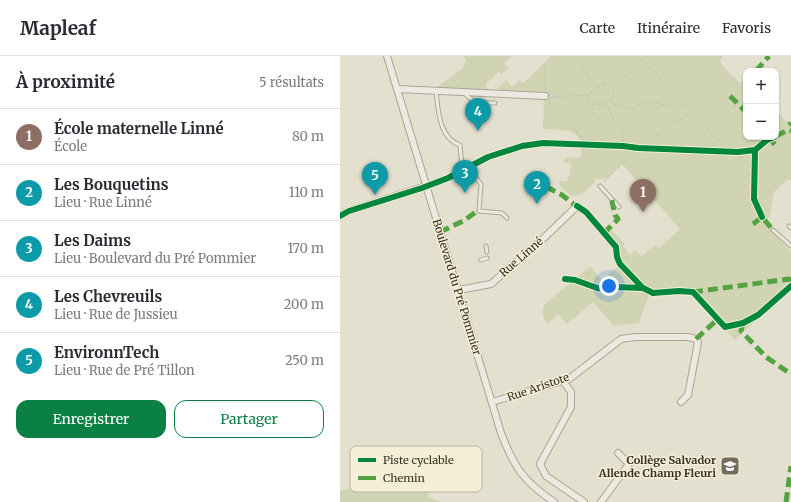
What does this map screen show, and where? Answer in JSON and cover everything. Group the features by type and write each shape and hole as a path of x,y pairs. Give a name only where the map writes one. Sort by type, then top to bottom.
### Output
{"street":[{"name":"Boulevard du Pré Pommier","path":"387,56 506,447 516,467 526,479 541,493 554,502"},
{"path":"398,89 545,96"},
{"path":"340,216 348,211 426,186"},
{"name":"Rue Linné","path":"458,290 491,284 546,236 575,208"},
{"name":"Rue Aristote","path":"492,402 569,379 621,339 635,337 688,337 696,339 698,342 688,395 681,402"},
{"path":"563,381 571,392 571,407 540,464 546,476 584,502"},
{"path":"601,502 628,464 618,453"}],"lane":[{"path":"436,91 438,115 446,134 455,144 460,145 462,167 465,172 477,179 481,184 479,211 502,213 507,218"},
{"path":"464,92 468,98 474,101 495,103"},
{"path":"602,185 619,207"},
{"path":"773,230 791,246"},
{"path":"486,246 487,252"},
{"path":"481,260 486,258"}],"path":[{"path":"552,56 545,63 545,96 588,146"},
{"path":"576,56 595,88"},
{"path":"638,56 730,152"},
{"path":"612,86 647,56"},
{"path":"720,56 722,58 718,62 740,84 743,82"},
{"path":"545,96 588,95 595,88 604,84 609,84 612,86"},
{"path":"588,95 588,98 595,104 605,103 610,100 613,95 612,86"},
{"path":"610,100 612,104 632,110 646,103 658,103 670,107 686,107"},
{"path":"576,133 594,113 592,107 593,103"},
{"path":"605,103 620,128 624,146"},
{"path":"602,185 606,179 638,148 691,112"},
{"path":"779,114 791,127"}],"green space":[{"path":"463,56 512,56 504,63 509,68 502,74 499,71 485,85 488,89 487,93 432,91 463,68 466,60"},
{"path":"552,56 720,56 722,58 718,62 740,84 743,82 743,140 779,140 779,114 789,125 791,123 791,180 787,180 774,192 770,216 763,222 791,251 791,287 735,340 692,294 649,295 639,323 614,326 593,302 567,324 558,314 547,324 543,314 544,305 588,268 591,267 602,281 620,264 617,257 616,247 605,234 611,229 625,244 623,246 630,255 635,250 642,256 655,245 659,248 680,229 622,164 606,179 595,179 595,182 582,194 571,196 560,186 559,181 567,181 568,176 570,176 571,163 564,163 565,158 581,157 581,144 576,135 566,130 543,129 544,96 499,94 498,88 506,80 512,87 520,80 523,83"},
{"path":"350,488 350,492 429,492 428,497 442,502 340,502 340,491"}],"marked path":[{"path":"759,68 769,56"},
{"path":"730,96 743,109"},
{"path":"779,134 788,130 791,131"},
{"path":"771,140 778,148"},
{"path":"533,180 562,195 579,208"},
{"path":"604,233 618,219 615,215 611,197"},
{"path":"440,232 463,221 479,210"},
{"path":"753,224 762,217 773,230"},
{"path":"693,292 789,279 791,281"},
{"path":"696,339 718,319"},
{"path":"743,323 741,331 766,357 791,374"},
{"path":"786,502 791,466"}],"cycle path":[{"path":"340,216 349,211 422,188 448,178 488,157 522,146 543,143 738,152 755,150 767,140"},
{"path":"755,150 754,199 762,217"},
{"path":"577,206 586,212 616,247 617,257 620,264 643,288 653,293 679,291 693,292 725,327 743,323 758,315 791,286"},
{"path":"565,279 575,280 597,288 605,289 614,287 643,288"}],"place":[{"name":"Les Chevreuils","path":"478,131"},
{"name":"Les Daims","path":"465,193"},
{"name":"EnvironnTech","path":"375,195"},
{"name":"Les Bouquetins","path":"537,204"},
{"name":"École maternelle Linné","path":"643,212"},
{"name":"Collège Salvador Allende Champ Fleuri","path":"730,466"}]}
